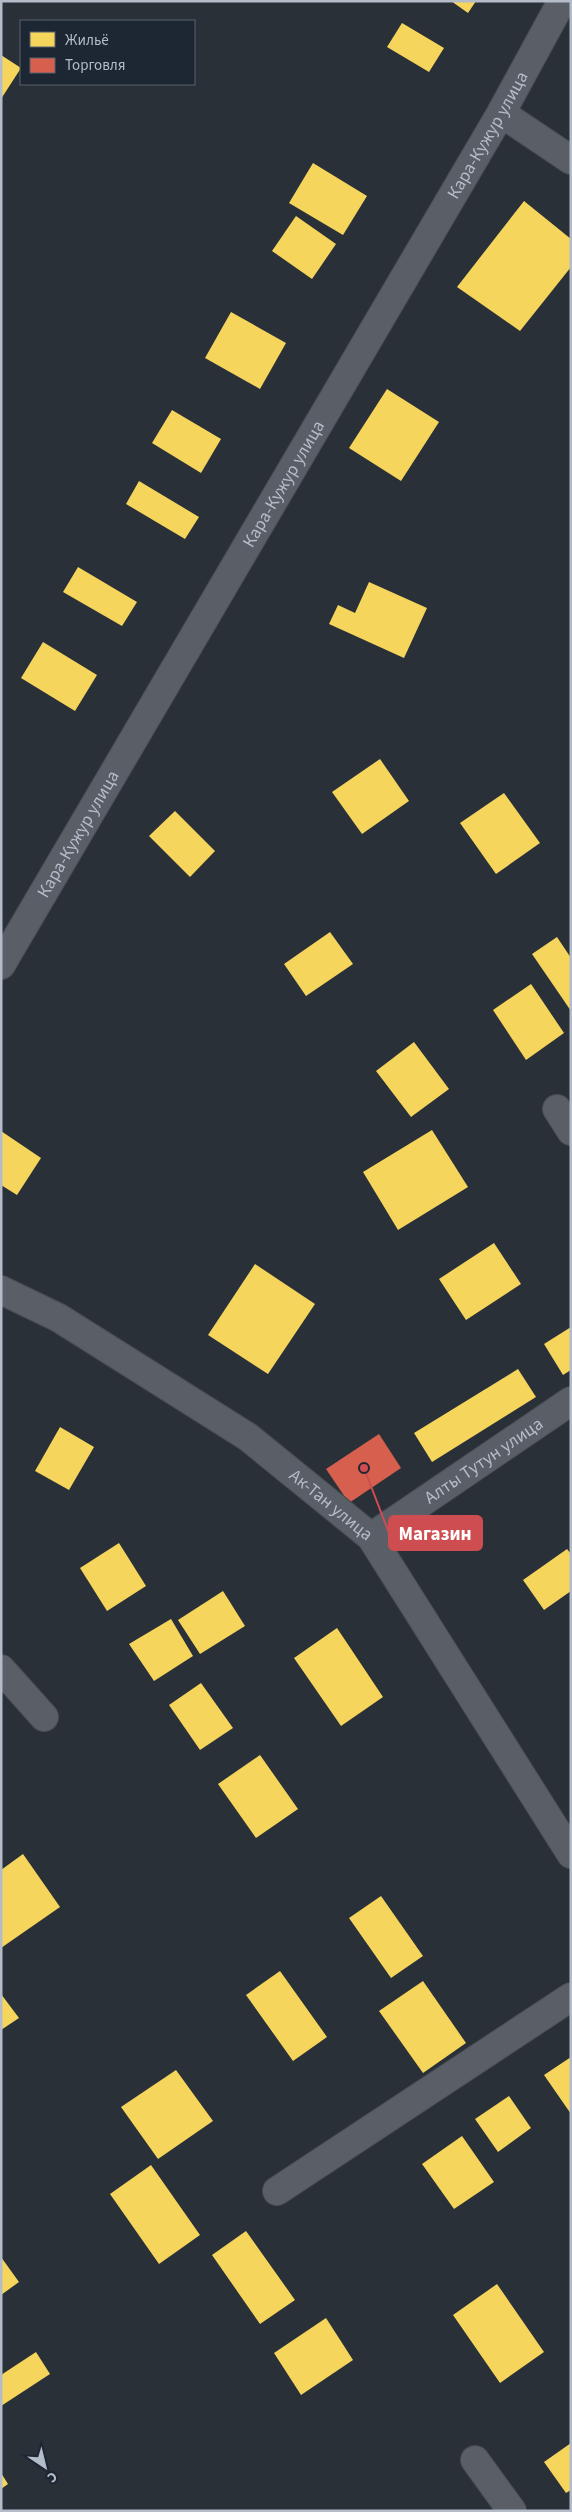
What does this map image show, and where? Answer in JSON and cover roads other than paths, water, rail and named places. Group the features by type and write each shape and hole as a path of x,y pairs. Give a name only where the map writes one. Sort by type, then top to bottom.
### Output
{"street":[{"name":"Кара-Кужур улица","path":"1,965 501,113 562,1"},
{"path":"501,113 571,160"},
{"name":"Ак-Тан улица","path":"1,1290 59,1318 248,1436 371,1537 571,1854"},
{"name":"Алты Тутун улица","path":"371,1537 571,1401"},
{"path":"1,1669 44,1717"},
{"path":"277,2191 571,1997"},
{"path":"475,2460 512,2511"}],"place":[{"name":"Магазин","path":"364,1468"}]}
